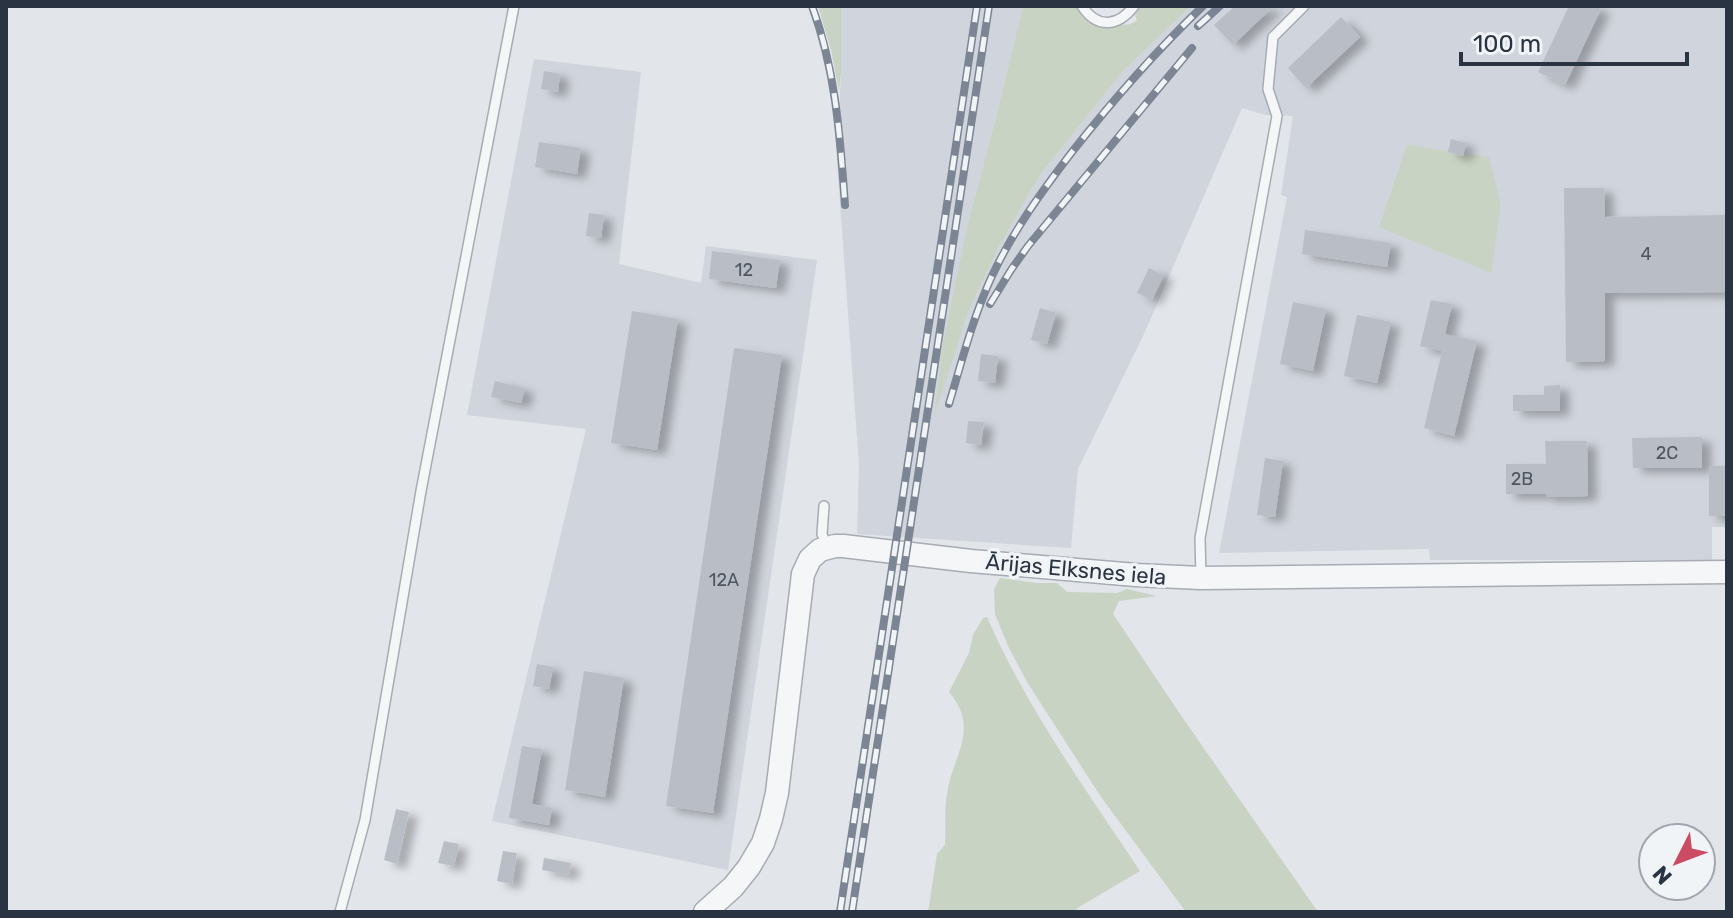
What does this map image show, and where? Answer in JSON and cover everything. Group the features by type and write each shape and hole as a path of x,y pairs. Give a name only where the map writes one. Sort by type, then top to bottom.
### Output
{"street":[{"name":"Ārijas Elksnes iela","path":"827,547 1201,578 1727,572"},
{"path":"705,912 742,877 767,832 777,793 803,574 815,554 827,547"}],"lane":[{"path":"340,912 365,820 421,491 514,6"},
{"path":"1082,6 1087,14 1105,23 1118,20 1134,6"},
{"path":"1201,578 1200,538 1277,116 1268,89 1273,37 1304,6"},
{"path":"824,506 822,534 827,547"}],"shaded area":[{"path":"841,6 1023,6 969,219 935,410 969,310 1000,245 1040,175 1123,71 1191,6 1727,6 1727,527 1712,527 1712,560 1430,560 1429,549 1219,553 1287,197 1281,195 1293,116 1265,115 1242,108 1144,334 1078,469 1071,548 857,534 859,465 837,162"},
{"path":"534,59 641,72 619,264 701,283 706,246 817,260 728,870 492,821 586,429 467,415"}],"green space":[{"path":"818,6 841,6 839,91 831,50"},
{"path":"1023,6 1078,6 1090,20 1111,25 1135,22 1140,6 1191,6 1123,71 1040,175 1000,245 969,310 934,416 943,343 969,219"},
{"path":"1407,145 1489,157 1501,205 1491,273 1379,227"},
{"path":"1000,578 1057,583 1067,592 1117,593 1127,589 1157,596 1119,601 1113,614 1318,912 1186,912 1101,797 1027,682 995,614 994,589"},
{"path":"987,617 1038,716 1140,871 1074,912 928,912 937,854 945,845 947,794 964,731 958,706 949,692 969,653 973,635 983,618"}],"building":[{"path":"1235,6 1274,6 1233,45 1214,25"},
{"path":"1569,6 1601,9 1565,85 1538,72"},
{"path":"1341,17 1360,37 1306,88 1288,68"},
{"path":"544,71 560,74 558,92 541,89"},
{"path":"1451,139 1466,143 1463,156 1448,152"},
{"path":"539,142 581,148 577,174 535,167"},
{"path":"1564,188 1604,188 1605,217 1727,215 1727,292 1605,293 1605,361 1566,362"},
{"path":"589,213 604,215 601,238 586,236"},
{"path":"1305,230 1391,243 1387,267 1302,254"},
{"path":"712,251 780,260 776,288 709,279"},
{"path":"1149,268 1164,275 1152,300 1137,293"},
{"path":"1431,300 1452,304 1445,334 1477,341 1454,436 1424,428 1442,351 1420,346"},
{"path":"1293,302 1326,309 1313,371 1280,364"},
{"path":"1040,308 1056,313 1047,344 1031,340"},
{"path":"632,311 678,319 657,450 611,443"},
{"path":"1357,315 1391,322 1377,383 1344,376"},
{"path":"734,348 782,355 713,813 666,806"},
{"path":"981,354 998,356 995,383 978,381"},
{"path":"495,381 525,388 521,403 491,397"},
{"path":"1560,385 1560,411 1513,411 1513,395 1544,395 1544,386"},
{"path":"968,421 984,422 981,445 966,443"},
{"path":"1702,437 1702,468 1633,468 1632,438"},
{"path":"1545,441 1587,441 1588,496 1506,494 1506,464 1546,464"},
{"path":"1265,458 1283,461 1275,517 1257,515"},
{"path":"1709,466 1727,466 1727,516 1709,516"},
{"path":"537,664 553,667 549,689 533,686"},
{"path":"584,671 624,678 605,797 565,790"},
{"path":"522,746 542,749 532,804 552,808 549,825 509,818"},
{"path":"396,809 409,812 397,864 384,860"},
{"path":"444,841 459,844 454,866 438,863"},
{"path":"503,851 517,853 512,884 497,881"},
{"path":"544,858 571,863 569,875 542,870"}],"railway":[{"path":"812,6 832,80 845,205"},
{"path":"840,912 977,6"},
{"path":"852,912 989,6"},
{"path":"949,404 985,292 1019,227 1103,114 1203,6"},
{"path":"1198,26 1220,6"},
{"path":"990,304 1028,246 1192,48"}]}
